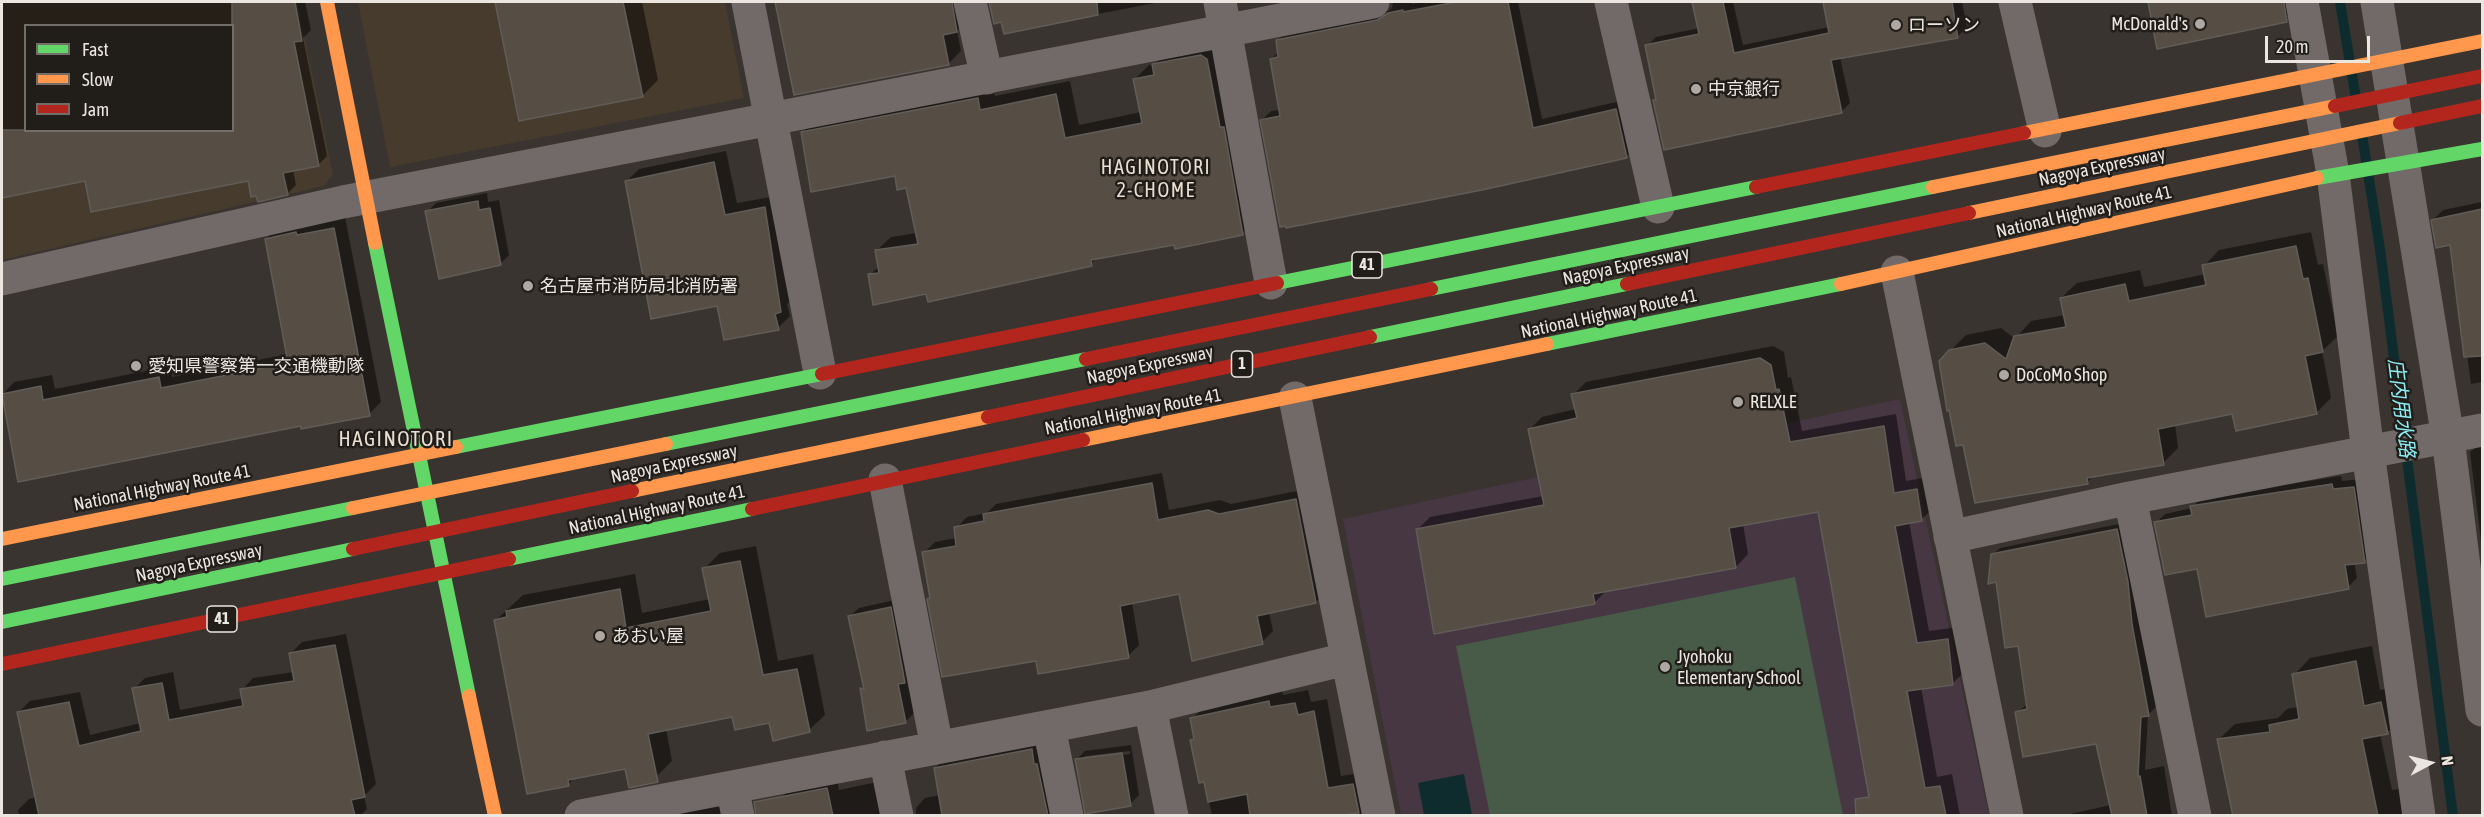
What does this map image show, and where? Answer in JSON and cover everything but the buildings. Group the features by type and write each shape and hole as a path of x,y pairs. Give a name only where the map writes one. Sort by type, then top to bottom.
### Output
{"main road":[{"path":"327,2 442,574 495,816"},
{"name":"National Highway Route 41","path":"2,539 820,373 2045,131 2482,41"},
{"name":"Nagoya Expressway","path":"2,579 2482,76"},
{"name":"Nagoya Expressway","path":"2,622 2482,106"},
{"name":"National Highway Route 41","path":"2,664 1897,272 2333,174 2482,149"}],"street":[{"path":"748,2 820,373"},
{"path":"970,2 987,78"},
{"path":"2,279 366,197 772,117 987,78 1223,16 1372,2"},
{"path":"1611,2 1658,207"},
{"path":"2014,2 2045,131"},
{"path":"2302,2 2333,174 2375,451 2419,816"},
{"path":"2378,10 2404,163 2438,440 2482,710"},
{"path":"1223,16 1271,283"},
{"path":"1897,272 2007,816"},
{"path":"1295,398 1379,816"},
{"path":"1950,537 2130,498 2482,430"},
{"path":"885,480 937,747"},
{"path":"2130,498 2195,816"},
{"path":"581,816 735,801 885,757 1150,707 1346,659"},
{"path":"1150,707 1172,816"},
{"path":"1048,726 1067,816"},
{"path":"885,757 897,816"}],"shaded area":[{"path":"2,2 297,2 333,174 324,186 2,260"},
{"path":"358,2 725,2 744,98 390,167"},
{"name":"Jyohoku Elementary School","path":"1900,399 1989,815 1401,815 1343,519"}],"green space":[{"path":"1795,577 1843,815 1490,815 1456,646"}],"water":[{"path":"1464,774 1472,815 1424,815 1418,783"}],"waterway":[{"name":"庄内用水路","path":"2340,2 2356,99"},
{"name":"庄内用水路","path":"2362,135 2380,249 2453,816"}],"traffic: fast":[{"path":"2317,178 2482,149"},
{"path":"1277,283 1756,187"},
{"path":"1431,289 1933,187"},
{"path":"375,243 469,696"},
{"path":"1370,337 1627,284"},
{"path":"1547,344 1841,284"},
{"path":"666,444 1086,359"},
{"path":"456,447 822,374"},
{"path":"2,579 353,508"},
{"path":"509,559 752,509"},
{"path":"2,622 353,549"}],"traffic: slow":[{"path":"327,2 375,243"},
{"path":"2024,133 2482,41"},
{"path":"1933,187 2335,106"},
{"path":"1969,213 2400,123"},
{"path":"1841,284 2317,178"},
{"path":"1083,440 1547,344"},
{"path":"632,491 988,417"},
{"path":"353,508 666,444"},
{"path":"2,539 456,447"},
{"path":"469,696 495,816"}],"traffic: jam":[{"path":"2335,106 2482,76"},
{"path":"2400,123 2482,106"},
{"path":"1756,187 2024,133"},
{"path":"1627,284 1969,213"},
{"path":"822,374 1277,283"},
{"path":"1086,359 1431,289"},
{"path":"988,417 1370,337"},
{"path":"752,509 1083,440"},
{"path":"353,549 632,491"},
{"path":"2,664 509,559"}],"place":[{"name":"McDonald's","path":"2200,24"},
{"name":"ローソン","path":"1896,25"},
{"name":"中京銀行","path":"1696,89"},
{"name":"名古屋市消防局北消防署","path":"528,286"},
{"name":"愛知県警察第一交通機動隊","path":"136,366"},
{"name":"DoCoMo Shop","path":"2004,375"},
{"name":"RELXLE","path":"1738,402"},
{"name":"あおい屋","path":"600,636"},
{"name":"Jyohoku Elementary School","path":"1665,667"}],"district":[{"name":"HAGINOTORI 2-CHOME","path":"1156,180"},
{"name":"HAGINOTORI","path":"396,439"}]}
